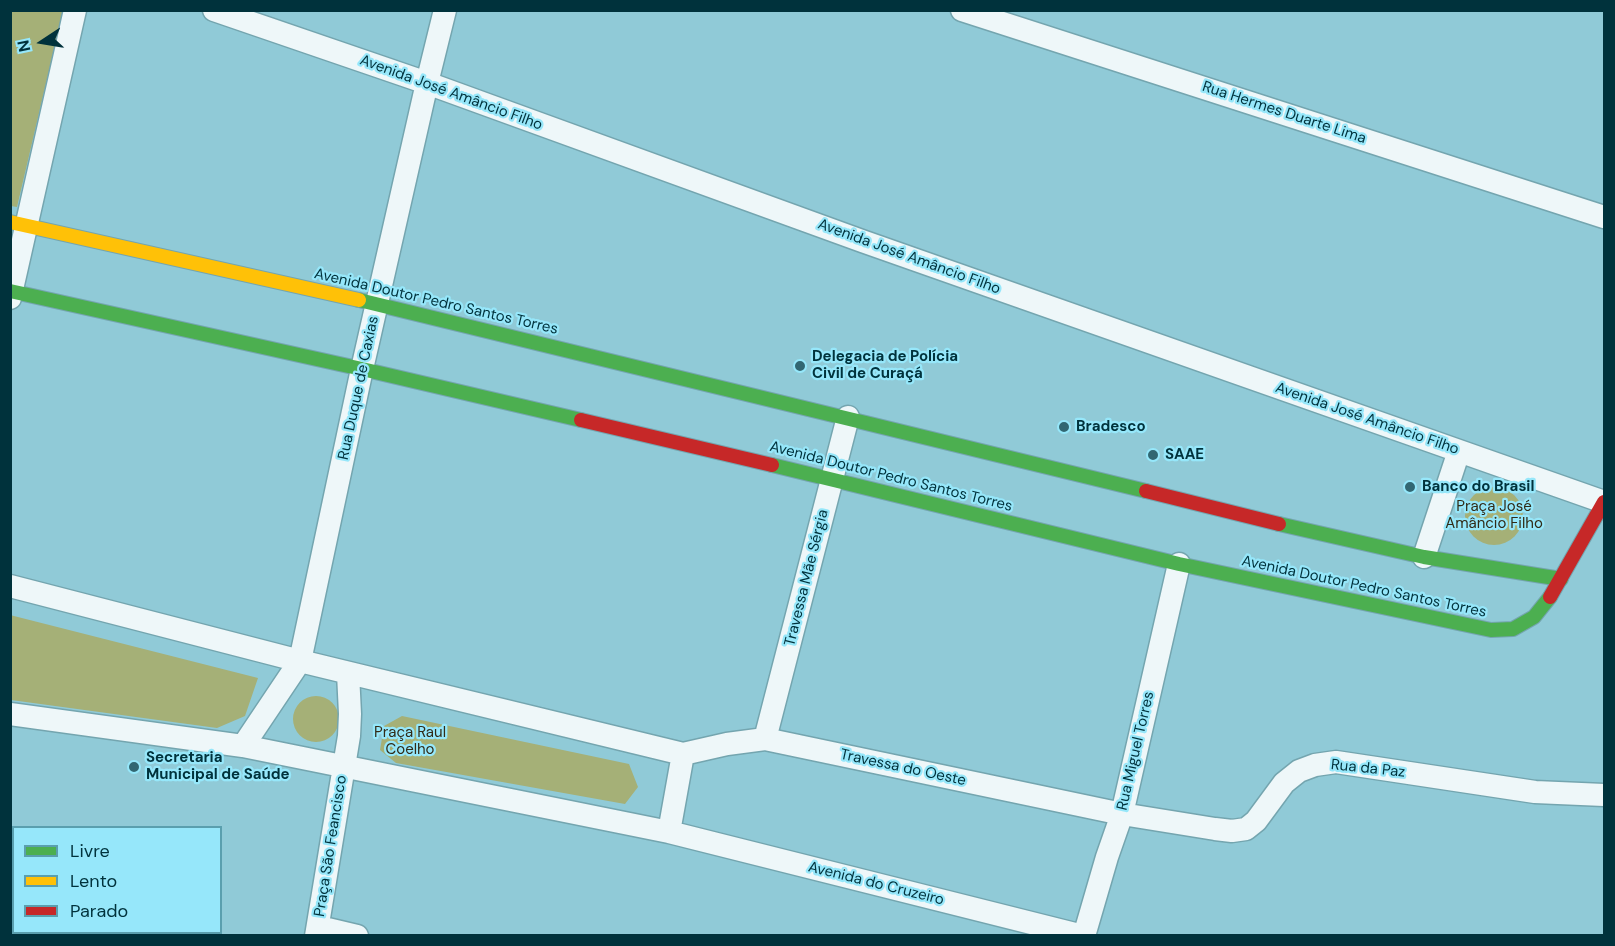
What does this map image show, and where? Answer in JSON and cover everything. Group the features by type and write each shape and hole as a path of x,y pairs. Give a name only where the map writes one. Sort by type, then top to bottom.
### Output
{"main road":[{"name":"Avenida Doutor Pedro Santos Torres","path":"11,294 362,369 833,479 1179,564 1491,630 1514,629 1534,617 1561,579 1424,557 377,304 19,224"},
{"path":"1561,579 1605,502"}],"street":[{"path":"11,294 19,224 75,10"},
{"name":"Avenida José Amâncio Filho","path":"214,10 427,83 873,245 1605,502"},
{"name":"Rua Duque de Caxias","path":"300,661 362,369 427,83 446,10"},
{"name":"Rua Hermes Duarte Lima","path":"962,10 1605,217"},
{"name":"Travessa Mãe Sérgia","path":"765,739 848,417"},
{"path":"1424,557 1459,451"},
{"name":"Rua Miguel Torres","path":"1083,936 1122,814 1179,564"},
{"path":"10,586 300,661 682,754 669,832 243,746 10,714"},
{"path":"243,746 300,661"},
{"name":"Praça São Feancisco","path":"317,931 350,714 348,673"},
{"name":"Travessa do Oeste","path":"682,754 727,744 765,739 1122,814"},
{"name":"Rua da Paz","path":"1122,814 1232,831 1246,829 1256,821 1284,783 1299,771 1315,765 1336,762 1535,792 1605,795"},
{"name":"Avenida do Cruzeiro","path":"669,832 1083,936"},
{"path":"317,931 357,936"}],"green space":[{"path":"11,11 63,11 17,207 11,206"},
{"name":"Praça José Amâncio Filho","path":"1488,487 1500,487 1515,495 1523,510 1523,522 1515,537 1500,545 1488,545 1473,537 1465,522 1465,510 1473,495"},
{"path":"10,615 258,678 245,716 217,728 11,700"},
{"path":"316,696 332,703 339,719 332,735 316,742 300,735 293,719 300,703"},
{"name":"Praça Raul Coelho","path":"402,716 629,764 638,787 625,804 396,763 380,750 384,726"}],"traffic: fast":[{"path":"10,291 581,420"},
{"path":"359,300 1146,491"},
{"path":"772,465 1179,564 1491,630 1513,629 1534,617 1550,597"},
{"path":"1279,524 1424,557 1561,579"}],"traffic: slow":[{"path":"10,222 359,300"}],"traffic: jam":[{"path":"581,420 772,465"},
{"path":"1146,491 1279,524"},
{"path":"1550,597 1604,502"}],"place":[{"name":"Delegacia de Polícia Civil de Curaçá","path":"800,366"},
{"name":"Bradesco","path":"1064,427"},
{"name":"SAAE","path":"1153,455"},
{"name":"Banco do Brasil","path":"1410,487"},
{"name":"Secretaria Municipal de Saúde","path":"134,767"}]}
